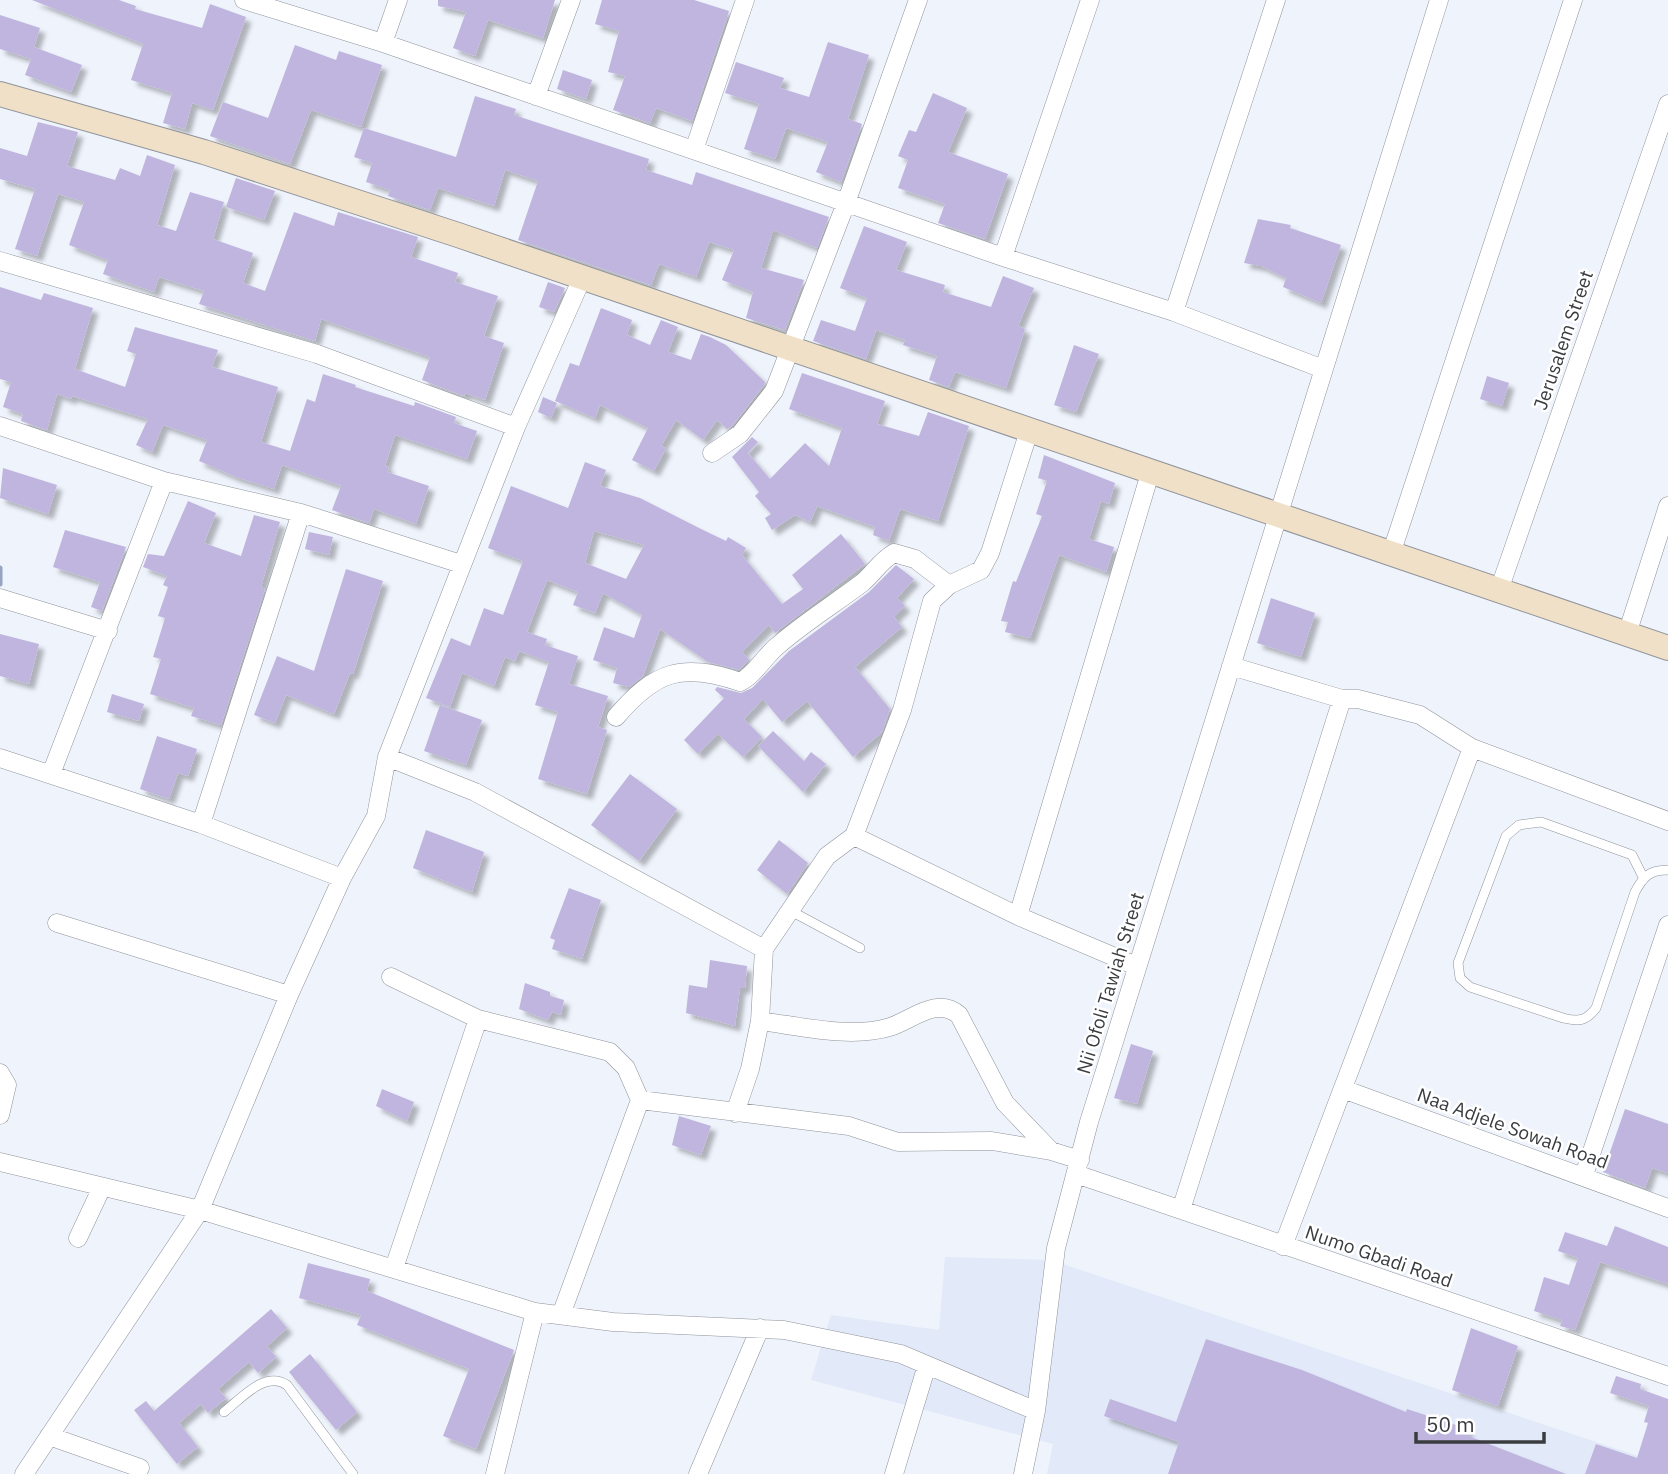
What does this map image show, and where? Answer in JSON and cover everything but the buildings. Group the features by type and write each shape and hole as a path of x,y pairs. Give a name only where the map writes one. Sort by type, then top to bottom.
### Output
{"street":[{"path":"244,0 383,43 1003,257 1174,312 1323,369"},
{"path":"383,43 398,0"},
{"path":"536,96 571,0"},
{"path":"694,150 745,0"},
{"path":"712,453 740,434 774,391 846,203 918,0"},
{"path":"1003,257 1090,0"},
{"path":"1174,312 1276,0"},
{"name":"Nii Ofoli Tawiah Street","path":"1023,1474 1036,1411 1056,1248 1078,1167 1136,966 1439,0"},
{"path":"1391,554 1573,0"},
{"path":"0,94 204,152 583,276 791,350 1151,470 1668,648"},
{"name":"Jerusalem Street","path":"1499,590 1660,149 1668,104"},
{"path":"0,261 317,354 516,427"},
{"path":"24,1474 200,1210 289,995 342,878 376,816 387,757 516,427 583,276"},
{"path":"0,426 164,481 301,513 461,564"},
{"path":"735,1113 750,1069 760,1021 764,949 827,856 854,836 902,710 932,601 949,585 981,570 990,553 1029,431"},
{"path":"1018,916 1151,470"},
{"path":"51,774 164,481"},
{"path":"1627,634 1668,506"},
{"path":"201,824 301,513"},
{"path":"617,717 639,690 667,674 705,671 740,682 747,679 803,624 866,580 882,561 894,554 915,559 949,585"},
{"path":"3,599 108,631"},
{"path":"1231,666 1342,699 1358,699 1420,716 1472,748 1668,821"},
{"path":"1181,1210 1342,699"},
{"path":"1283,1246 1472,748"},
{"path":"387,757 475,792 764,949"},
{"path":"0,758 201,824 342,878"},
{"path":"854,836 1018,916 1136,966"},
{"path":"57,923 289,995"},
{"path":"1584,1175 1668,925"},
{"path":"391,977 478,1018 610,1052 626,1068 640,1100 561,1315"},
{"path":"760,1021 870,1031 890,1027 931,1009 952,1009 959,1015 1005,1103 1051,1151"},
{"path":"394,1268 478,1018"},
{"path":"0,1073 7,1085 0,1115"},
{"name":"Naa Adjele Sowah Road","path":"1343,1088 1668,1208"},
{"name":"Numo Gbadi Road","path":"640,1100 849,1126 898,1142 992,1141 1051,1151 1078,1167 1181,1210 1668,1376"},
{"path":"0,1162 200,1210 535,1312 670,1326 760,1328 901,1353 1036,1411"},
{"path":"78,1238 102,1186"},
{"path":"495,1474 535,1312"},
{"path":"698,1474 760,1328"},
{"path":"894,1474 927,1365"},
{"path":"49,1436 140,1468"}],"lane":[{"path":"1643,877 1632,855 1541,821 1519,825 1506,836 1458,963 1460,978 1470,987 1563,1018 1577,1022 1588,1019 1596,1008 1634,892 1643,877 1656,870 1668,870"},
{"path":"789,910 860,948"},
{"path":"224,1412 267,1379 279,1379 287,1385 353,1474"}],"shaded area":[{"path":"945,1257 1051,1260 1668,1466 1668,1474 1047,1474 1053,1444 811,1380 831,1315 939,1330"}],"waterway":[{"path":"0,568 0,584"}]}
